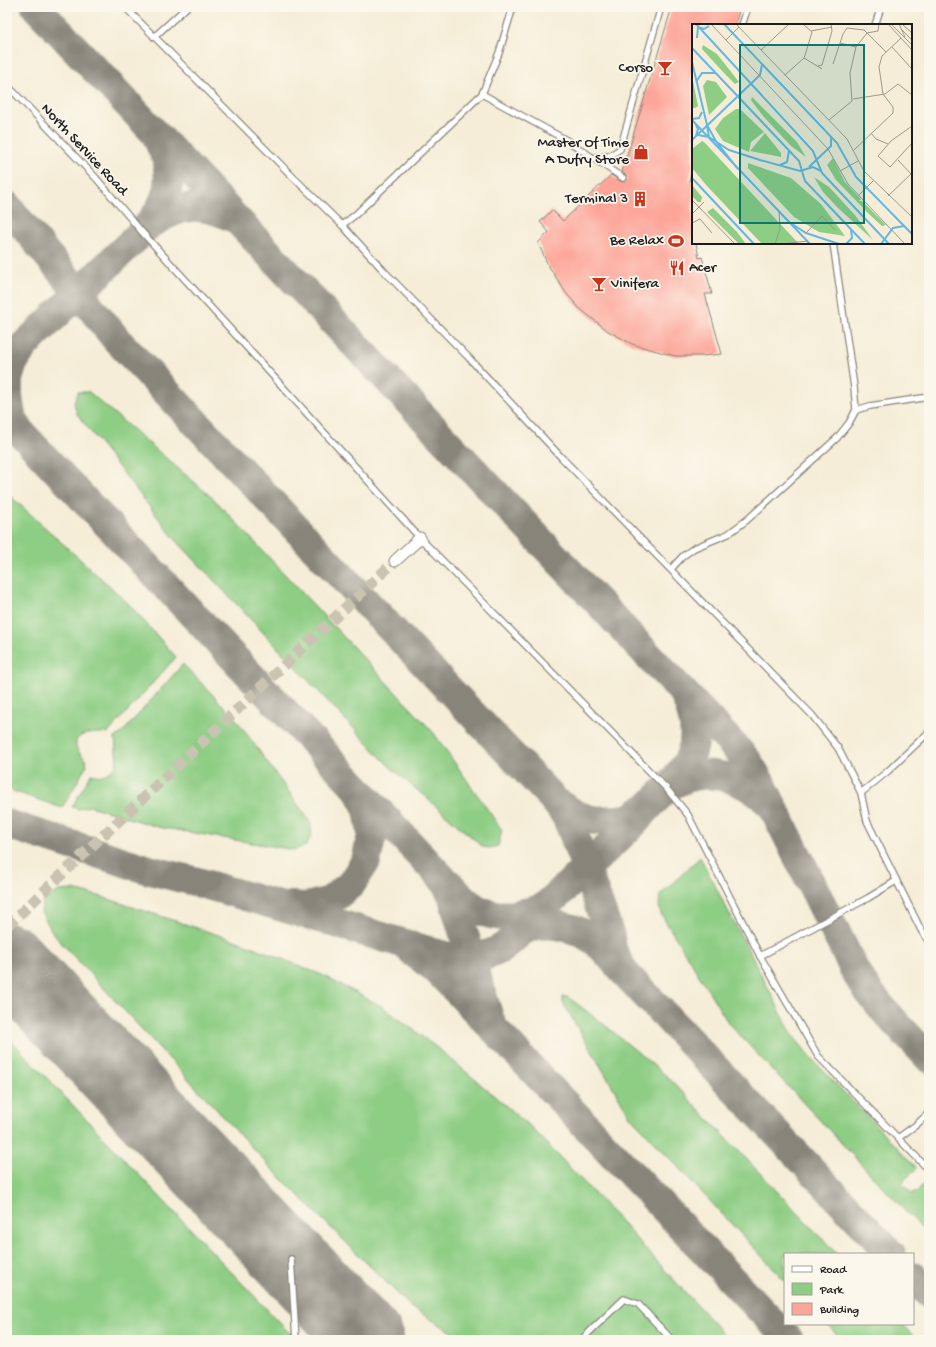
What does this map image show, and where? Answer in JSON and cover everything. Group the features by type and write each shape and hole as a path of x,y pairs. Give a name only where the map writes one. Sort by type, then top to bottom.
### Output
{"street":[{"path":"395,561 420,538"}],"lane":[{"path":"125,7 342,225 562,458 812,715 838,748 861,793 867,821 921,930 929,942"},
{"path":"154,37 187,7"},
{"path":"342,225 482,94 499,53 513,7"},
{"path":"593,158 609,156 620,148 661,7"},
{"path":"742,24 748,7"},
{"path":"873,7 880,9 875,24"},
{"name":"North Service Road","path":"7,85 96,178 142,232 420,538 666,788 688,815 760,956 818,1056 929,1170"},
{"path":"482,94 568,141 623,178"},
{"path":"671,569 683,556 694,548 728,534 747,520 837,438 849,423 856,410 833,244"},
{"path":"856,410 870,406 929,397"},
{"path":"861,793 888,771 929,732"},
{"path":"760,956 868,898 896,881"},
{"path":"898,1138 929,1113"},
{"path":"290,1259 296,1340"},
{"path":"580,1340 624,1299 638,1304 672,1340"}],"green space":[{"path":"78,392 89,392 215,500 433,732 502,830 498,846 490,848 483,847 388,765 174,538 77,414 74,403"},
{"path":"7,493 127,602 176,657 108,733 86,734 77,739 77,749 87,765 62,808 7,789"},
{"path":"183,664 236,719 309,820 311,834 306,846 294,850 158,827 90,806 78,809 72,807 91,774 106,774 117,764 115,738 122,733"},
{"path":"700,857 793,1036 813,1060 917,1168 904,1179 905,1180 902,1183 912,1194 919,1191 918,1190 928,1179 929,1236 729,1024 661,914 659,906 660,895"},
{"path":"73,890 99,896 243,943 322,975 383,1007 444,1053 533,1129 609,1209 729,1340 465,1340 411,1307 272,1169 54,935 41,912 43,901 59,891"},
{"path":"563,997 568,997 606,1026 670,1079 836,1253 784,1253 784,1280 630,1116 563,1003"},
{"path":"7,1036 296,1340 7,1340"},
{"path":"827,1325 903,1325 917,1340 842,1340"}],"building":[{"name":"Terminal 3","path":"672,7 740,7 735,24 692,24 692,169 689,181 692,180 692,244 696,244 699,258 702,257 712,294 705,294 722,354 675,356 632,344 608,331 579,308 566,293 548,265 538,243 549,232 540,222 552,210 563,221 611,175 622,182 627,180 627,176 622,172"}],"taxiway":[{"path":"36,7 748,762 762,785 855,971 880,1006 929,1058"},
{"path":"7,362 142,232 155,216 164,200 168,182 167,161 157,137"},
{"path":"7,206 117,340 555,801 566,816 574,835 609,933 613,952 624,972 890,1253"},
{"path":"150,224 172,212 191,207 211,209 234,218"},
{"path":"19,433 21,433 11,416 8,397 8,379 13,363 23,347"},
{"path":"7,418 443,879 452,894 489,1018 494,1029 789,1340"},
{"path":"518,932 634,823 684,767 692,753 695,737 693,718 685,696"},
{"path":"667,787 695,776 718,776 746,785 769,803"},
{"path":"291,906 306,907 330,901 351,884 366,861 372,835 368,809 360,794"},
{"path":"555,801 577,815 595,820 632,817 645,808"},
{"path":"7,824 149,870 194,881 452,958 484,956 502,948 528,928 553,925 570,928 585,935 599,944 618,965"},
{"path":"448,883 472,906 489,914 505,916 544,908"},
{"path":"413,952 435,968 488,1023"},
{"path":"914,1278 929,1294"}],"runway":[{"path":"7,960 367,1340"}],"tunnel":[{"path":"7,926 395,561"}],"place":[{"name":"Corso","path":"665,68"},
{"name":"Master Of Time A Dufry Store","path":"641,152"},
{"name":"Terminal 3","path":"640,199"},
{"name":"Be Relax","path":"676,241"},
{"name":"Acer","path":"677,268"},
{"name":"Vinifera","path":"599,284"}]}
